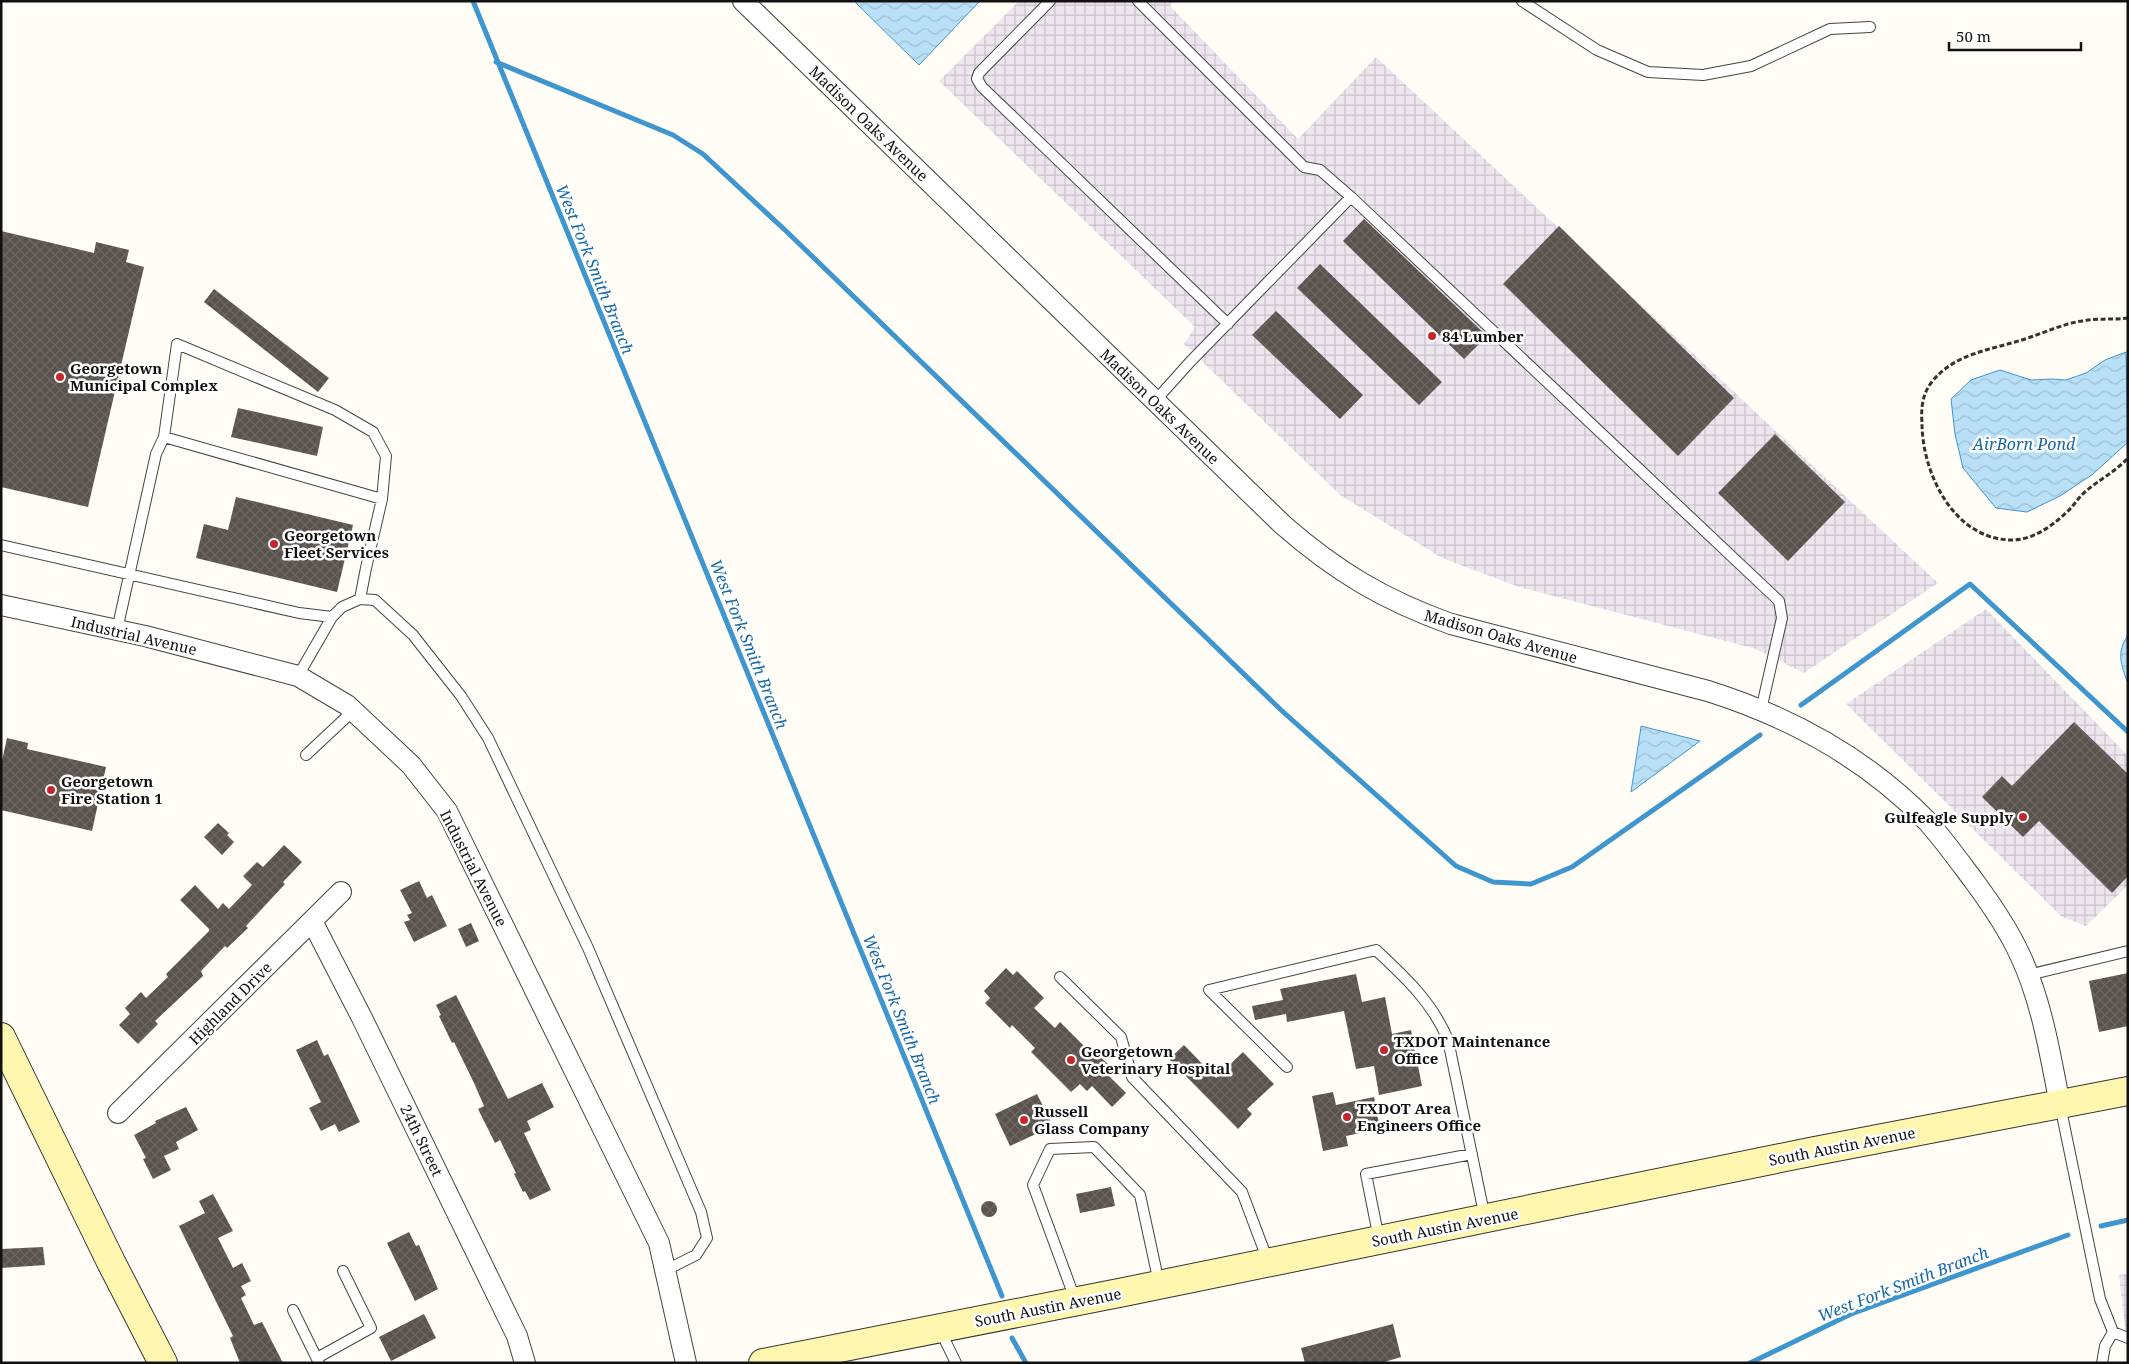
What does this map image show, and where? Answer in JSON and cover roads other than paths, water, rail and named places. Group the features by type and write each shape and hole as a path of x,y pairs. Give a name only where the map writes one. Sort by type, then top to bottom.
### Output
{"main road":[{"path":"1,1037 111,1262 164,1363"},
{"name":"South Austin Avenue","path":"762,1363 1485,1219 1810,1152 2060,1105 2128,1090"}],"street":[{"name":"Madison Oaks Avenue","path":"743,1 1295,536 1346,574 1380,595 1415,611 1451,624 1708,691 1761,710 1780,718 1844,753 1877,776 1928,822 1954,854 2003,924 2020,955 2028,975 2045,1029 2060,1105"},
{"name":"Industrial Avenue","path":"1,605 118,630 298,676 347,705 411,765 447,811 659,1243 686,1363"},
{"name":"Highland Drive","path":"118,1113 341,892"},
{"name":"24th Street","path":"312,921 362,1018 513,1328 525,1363"}],"lane":[{"path":"1050,1 979,73 978,79 982,87 1228,324"},
{"path":"1138,1 1304,167 1320,170 1351,197 1779,601 1782,618 1761,710"},
{"path":"1522,1 1597,50 1648,72 1703,75 1751,66 1830,29 1870,27"},
{"path":"1155,401 1351,197"},
{"path":"118,630 156,454 164,437 177,344 335,410 373,432 386,456 382,499 360,599"},
{"path":"164,437 382,499"},
{"path":"1,545 299,613 332,617"},
{"path":"298,676 332,617 342,608 360,599 375,600 412,635 461,696 488,738 588,948 701,1212 707,1238 696,1255 666,1270"},
{"path":"306,755 353,711"},
{"path":"1287,1067 1209,990 1376,950 1417,990 1441,1023 1448,1040 1485,1219"},
{"path":"2028,975 2128,951"},
{"path":"1060,977 1122,1037 1132,1077 1242,1192 1269,1262"},
{"path":"2060,1105 2100,1299 2113,1332 2128,1338"},
{"path":"1076,1300 1033,1185 1050,1149 1094,1146 1140,1195 1159,1284"},
{"path":"1379,1240 1366,1174 1472,1154"},
{"path":"293,1310 318,1360 371,1328 343,1271"},
{"path":"940,1328 956,1363"},
{"path":"2102,1363 2105,1346 2113,1332"}],"water":[{"path":"854,1 980,1 919,65"},
{"name":"AirBorn Pond","path":"2126,352 2128,442 2093,474 2060,496 2027,512 1996,508 1963,468 1955,434 1951,399 1971,380 2000,370 2031,380 2066,380 2086,373 2105,360"},
{"path":"2128,635 2128,684 2123,670 2121,653 2124,641"},
{"path":"1641,727 1700,741 1631,792"}],"waterway":[{"name":"West Fork Smith Branch","path":"473,1 1002,1296"},
{"path":"496,62 673,135 703,154 786,231 1281,710 1456,866 1493,882 1531,884 1572,867 1760,735"},
{"path":"1801,705 1970,584 2128,732"},
{"name":"West Fork Smith Branch","path":"2101,1226 2128,1220"},
{"name":"West Fork Smith Branch","path":"1750,1363 1851,1314 2068,1235"},
{"name":"West Fork Smith Branch","path":"1012,1338 1026,1363"}],"place":[{"name":"84 Lumber","path":"1432,336"},
{"name":"Georgetown Municipal Complex","path":"60,377"},
{"name":"Georgetown Fleet Services","path":"274,544"},
{"name":"Georgetown Fire Station 1","path":"51,790"},
{"name":"Gulfeagle Supply","path":"2023,817"},
{"name":"TXDOT Maintenance Office","path":"1384,1050"},
{"name":"Georgetown Veterinary Hospital","path":"1071,1060"},
{"name":"TXDOT Area Engineers Office","path":"1347,1117"},
{"name":"Russell Glass Company","path":"1024,1120"}]}
